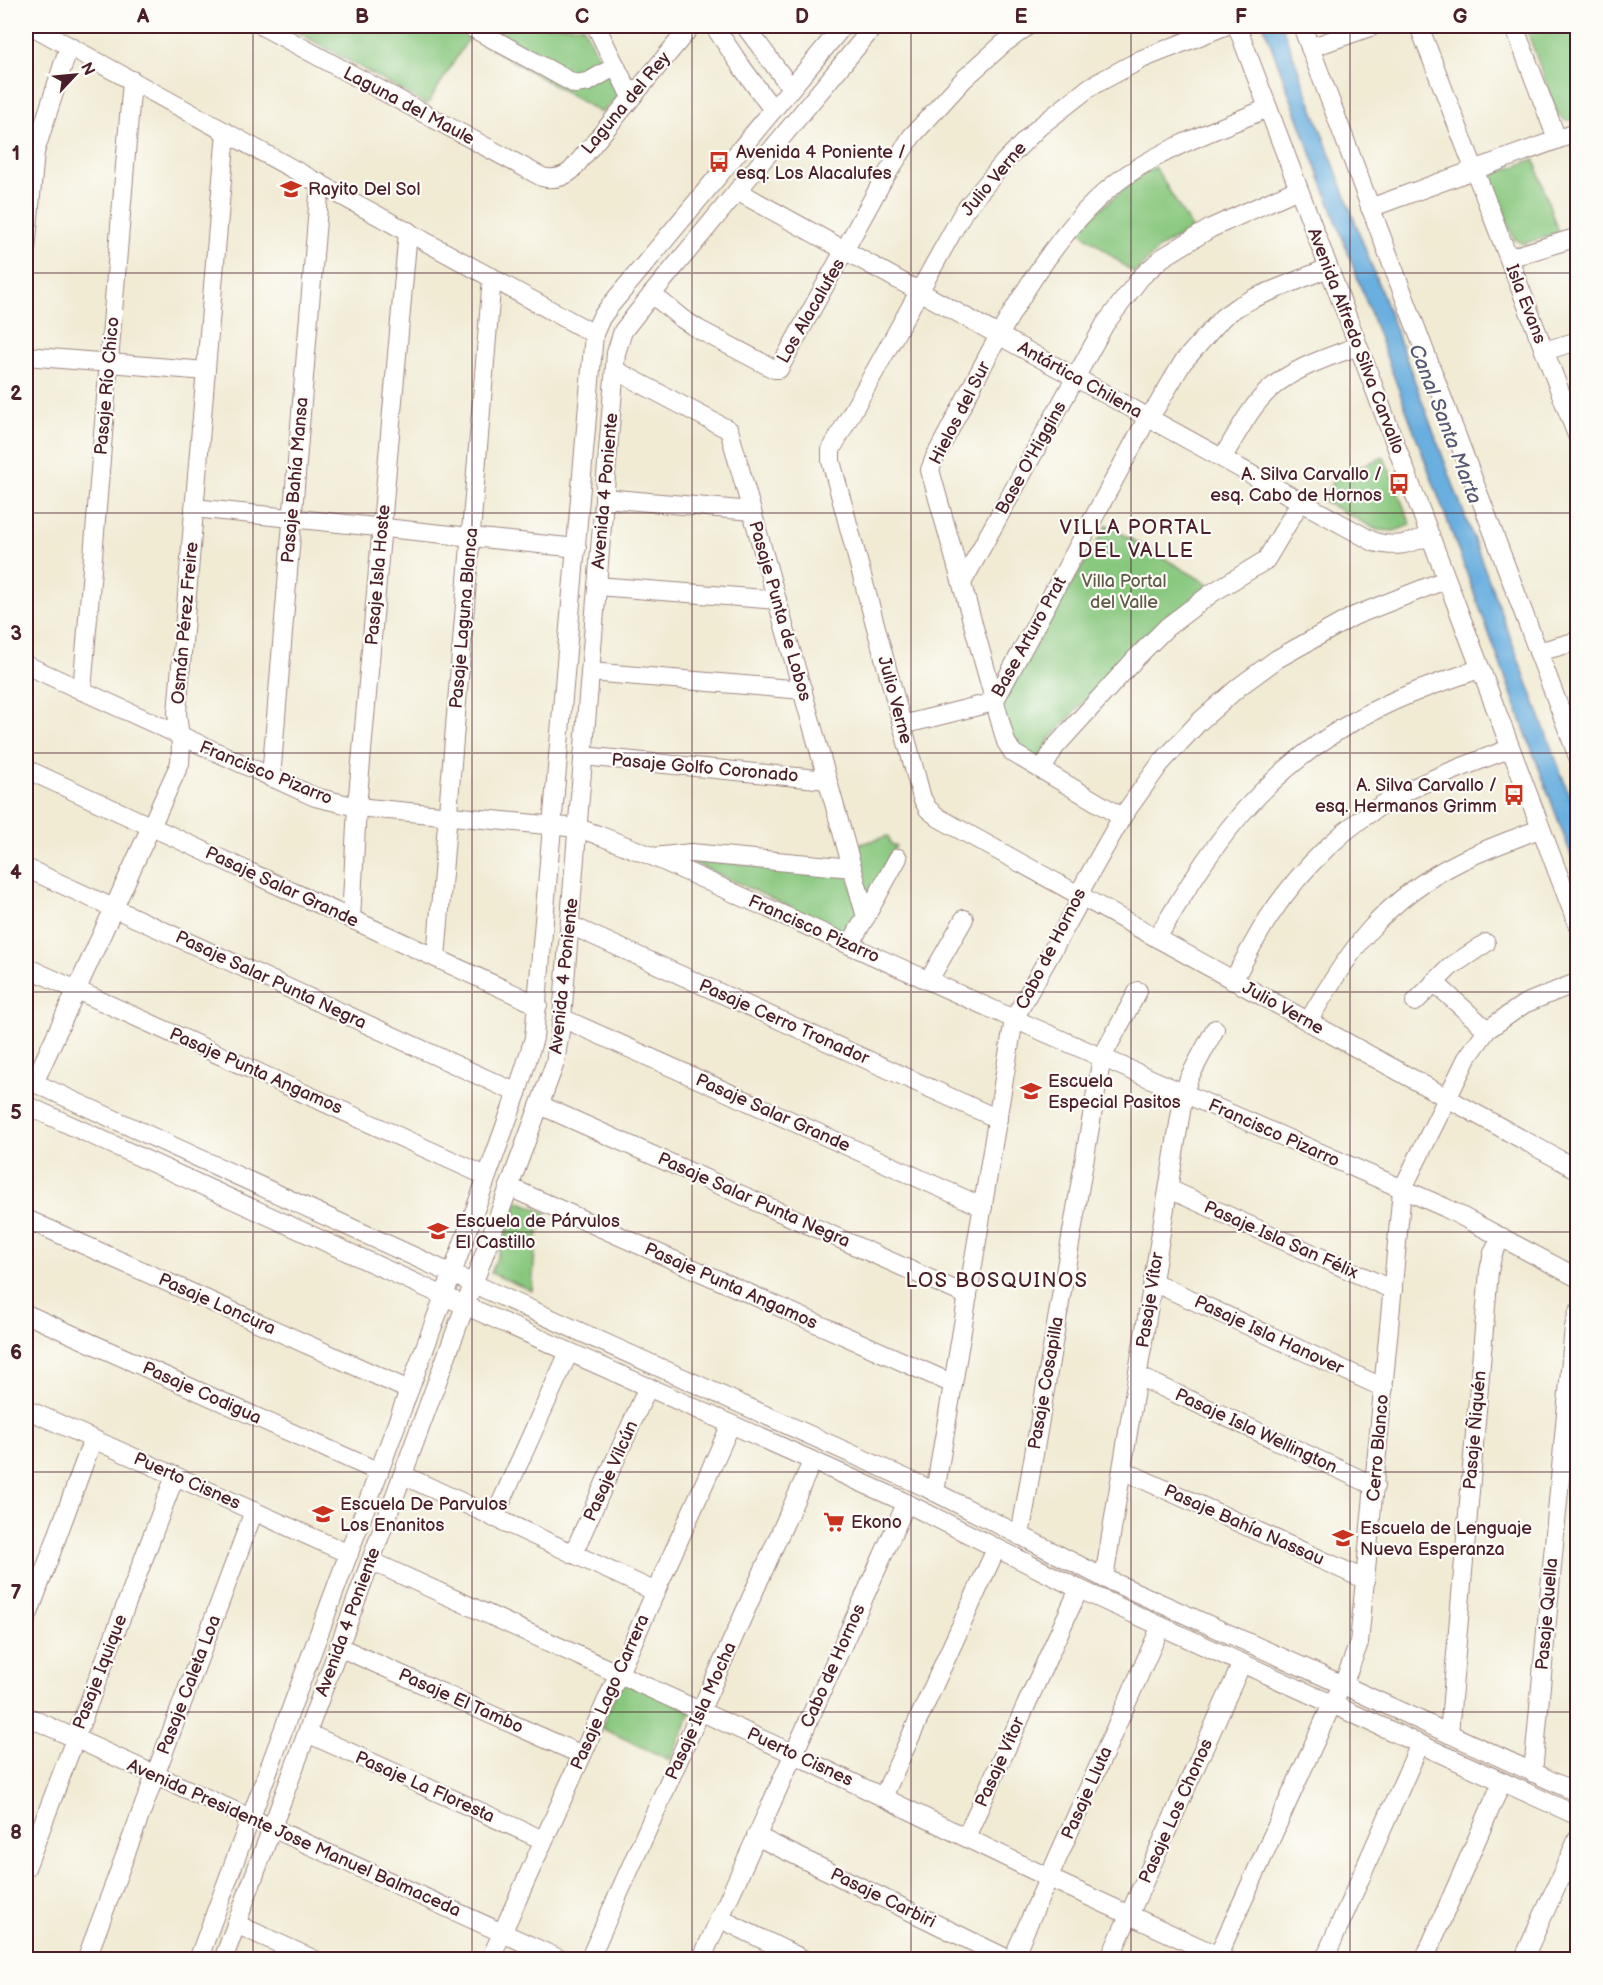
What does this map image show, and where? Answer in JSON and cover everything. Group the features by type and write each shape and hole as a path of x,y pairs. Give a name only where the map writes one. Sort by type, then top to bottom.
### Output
{"street":[{"path":"32,26 594,334"},
{"name":"Laguna del Maule","path":"262,26 290,33 542,177 559,178"},
{"path":"470,26 574,84 588,82 616,66"},
{"path":"596,26 631,98"},
{"name":"Laguna del Rey","path":"559,178 571,171 691,26"},
{"path":"714,26 773,110"},
{"path":"745,26 791,88"},
{"name":"Avenida 4 Poniente","path":"198,1959 444,1296 532,1046 538,1005 594,334 609,307 843,26"},
{"name":"Avenida 4 Poniente","path":"223,1959 555,1063 562,1018 604,498 620,336 652,294 874,26"},
{"path":"846,250 883,180 918,130 964,79 1002,44 1028,26"},
{"name":"Julio Verne","path":"1225,26 1121,69 1090,87 1047,121 1005,162 964,211 834,442 830,455 922,798 928,809 939,818 1578,1170"},
{"name":"Avenida Alfredo Silva Carvallo","path":"1237,26 1539,829 1578,926"},
{"path":"1302,26 1578,757"},
{"path":"1310,48 1373,26"},
{"name":"Isla Evans","path":"1419,26 1578,438"},
{"path":"1514,26 1557,139"},
{"path":"26,250 35,152 69,46"},
{"path":"616,66 649,76"},
{"name":"Pasaje Río Chico","path":"82,691 132,80"},
{"name":"Hielos del Sur","path":"1122,817 1013,753 1006,742 930,470 1027,287 1086,212 1129,174 1178,145 1268,108"},
{"name":"Osmán Pérez Freire","path":"30,1081 76,990 177,770 181,756 177,713 226,132"},
{"path":"1370,208 1578,132"},
{"name":"Pasaje Bahía Mansa","path":"271,778 320,183"},
{"name":"Base O'Higgins","path":"962,583 1106,324 1141,277 1162,258 1211,228 1298,189"},
{"name":"Antártica Chilena","path":"737,191 1374,542 1390,546 1404,545 1429,536"},
{"name":"Pasaje Isla Hoste","path":"351,919 357,807 408,231"},
{"path":"1509,258 1578,237"},
{"name":"Los Alacalufes","path":"652,294 698,329 778,369 781,368 846,250"},
{"name":"Base Arturo Prat","path":"902,725 994,702 1148,417 1183,362 1222,317 1254,298 1328,268"},
{"name":"Pasaje Laguna Blanca","path":"436,958 492,277"},
{"path":"1544,351 1578,341"},
{"path":"1223,457 1258,402 1272,387 1315,363 1358,346"},
{"path":"26,356 206,372"},
{"name":"Pasaje Punta de Lobos","path":"615,370 729,430 866,917"},
{"path":"604,498 752,511"},
{"path":"1042,770 1055,747 1167,627 1212,593 1266,560 1301,501"},
{"path":"194,508 577,548"},
{"name":"Cabo de Hornos","path":"935,1492 1014,1019 1076,908 1083,886 1122,817 1160,764 1198,722 1240,686 1277,658 1354,616 1445,580"},
{"path":"597,586 777,600"},
{"path":"1538,652 1578,641"},
{"name":"Francisco Pizarro","path":"26,665 315,797 357,807 578,828 654,857 1014,1019 1444,1208 1578,1278"},
{"path":"1157,938 1194,876 1234,822 1268,785 1298,759 1350,723 1378,708 1479,669"},
{"path":"590,672 802,690"},
{"path":"1233,981 1268,918 1306,870 1336,839 1397,796 1509,749"},
{"name":"Pasaje Golfo Coronado","path":"584,756 827,780"},
{"name":"Pasaje Salar Grande","path":"26,769 538,1005"},
{"path":"1308,1022 1344,960 1367,932 1395,905 1458,862 1539,829"},
{"path":"654,857 691,853 852,868"},
{"path":"850,945 898,858"},
{"name":"Pasaje Salar Punta Negra","path":"26,868 517,1093"},
{"path":"929,980 964,918"},
{"name":"Pasaje Cerro Tronador","path":"570,925 998,1119"},
{"path":"1416,1002 1434,982 1467,954 1486,943"},
{"name":"Pasaje Punta Angamos","path":"26,967 486,1176"},
{"path":"1434,982 1487,1030"},
{"name":"Cerro Blanco","path":"1220,1958 1332,1704 1343,1685 1359,1643 1402,1190 1467,1058 1487,1030 1524,1004 1578,982"},
{"name":"Pasaje Cosapilla","path":"1020,1536 1102,1057 1138,991"},
{"name":"Pasaje Salar Grande","path":"562,1018 983,1207"},
{"name":"Pasaje Vítor","path":"1104,1578 1184,1093 1189,1078 1215,1029"},
{"path":"30,1081 935,1492 1104,1578 1578,1793"},
{"path":"26,1105 906,1504 1079,1589 1578,1816"},
{"name":"Pasaje Salar Punta Negra","path":"540,1105 968,1296"},
{"name":"Pasaje Punta Angamos","path":"509,1187 953,1384"},
{"name":"Pasaje Isla San Félix","path":"1168,1190 1393,1290"},
{"name":"Pasaje Loncura","path":"26,1219 409,1390"},
{"name":"Pasaje Ñiquén","path":"1449,1734 1489,1270 1493,1253 1502,1237"},
{"name":"Pasaje Isla Hanover","path":"1153,1282 1384,1388"},
{"name":"Pasaje Quella","path":"1533,1773 1573,1338 1578,1312"},
{"name":"Pasaje Codigua","path":"26,1314 379,1472"},
{"path":"494,1518 569,1352"},
{"name":"Pasaje Isla Wellington","path":"1138,1376 1375,1486"},
{"name":"Pasaje Vilcún","path":"573,1554 648,1387"},
{"name":"Puerto Cisnes","path":"26,1409 349,1554"},
{"name":"Pasaje Lago Carrera","path":"490,1959 731,1424"},
{"path":"26,1621 93,1439"},
{"name":"Pasaje Isla Mocha","path":"589,1959 812,1462"},
{"name":"Pasaje Bahía Nassau","path":"1122,1470 1366,1580"},
{"path":"403,1475 656,1592"},
{"name":"Pasaje Iquique","path":"26,1868 175,1476"},
{"name":"Cabo de Hornos","path":"700,1959 906,1504"},
{"name":"Pasaje Caleta Loa","path":"86,1959 255,1511"},
{"path":"883,1797 996,1549"},
{"name":"Puerto Cisnes","path":"371,1561 794,1754 1220,1958"},
{"name":"Pasaje Vítor","path":"966,1837 1079,1589"},
{"name":"Pasaje Lluta","path":"1011,1959 1161,1626"},
{"name":"Pasaje El Tambo","path":"339,1647 582,1755"},
{"name":"Pasaje Los Chonos","path":"1109,1959 1242,1663"},
{"name":"Avenida Presidente Jose Manuel Balmaceda","path":"26,1716 562,1959"},
{"name":"Pasaje La Floresta","path":"307,1733 543,1840"},
{"path":"1324,1959 1420,1744"},
{"path":"1424,1959 1502,1782"},
{"name":"Pasaje Carbiri","path":"756,1836 1011,1959"},
{"path":"1523,1959 1578,1839"},
{"path":"719,1918 805,1959"},
{"path":"236,1924 315,1959"}],"green space":[{"path":"297,26 583,26 619,96 601,113 470,36 427,105 299,33"},
{"path":"1525,26 1577,26 1577,117 1567,121 1558,115"},
{"path":"1534,159 1558,232 1523,244 1514,239 1492,182 1495,174"},
{"path":"1155,167 1192,229 1162,246 1134,273 1078,230 1134,181"},
{"path":"1384,457 1411,525 1394,531 1377,530 1322,500 1336,476"},
{"name":"Villa Portal del Valle","path":"1107,525 1210,585 1154,631 1077,709 1049,740 1038,763 1020,751 999,707"},
{"path":"888,836 891,844 896,846 868,895 851,847"},
{"path":"683,858 848,874 858,911 849,934"},
{"path":"518,1201 547,1213 536,1239 532,1291 491,1273"},
{"path":"622,1680 692,1711 670,1760 601,1728"}],"water":[{"path":"1264,26 1282,26 1577,816 1577,871"}],"place":[{"name":"Avenida 4 Poniente / esq. Los Alacalufes","path":"719,162"},
{"name":"Rayito Del Sol","path":"291,189"},
{"name":"A. Silva Carvallo / esq. Cabo de Hornos","path":"1399,484"},
{"name":"A. Silva Carvallo / esq. Hermanos Grimm","path":"1514,795"},
{"name":"Escuela Especial Pasitos","path":"1031,1091"},
{"name":"Escuela de Párvulos El Castillo","path":"438,1231"},
{"name":"Escuela De Parvulos Los Enanitos","path":"323,1514"},
{"name":"Ekono","path":"834,1522"},
{"name":"Escuela de Lenguaje Nueva Esperanza","path":"1343,1538"}],"district":[{"name":"VILLA PORTAL DEL VALLE","path":"1136,540"},
{"name":"LOS BOSQUINOS","path":"997,1281"}],"water label":[{"name":"Canal Santa Marta","path":"1445,424"}]}
